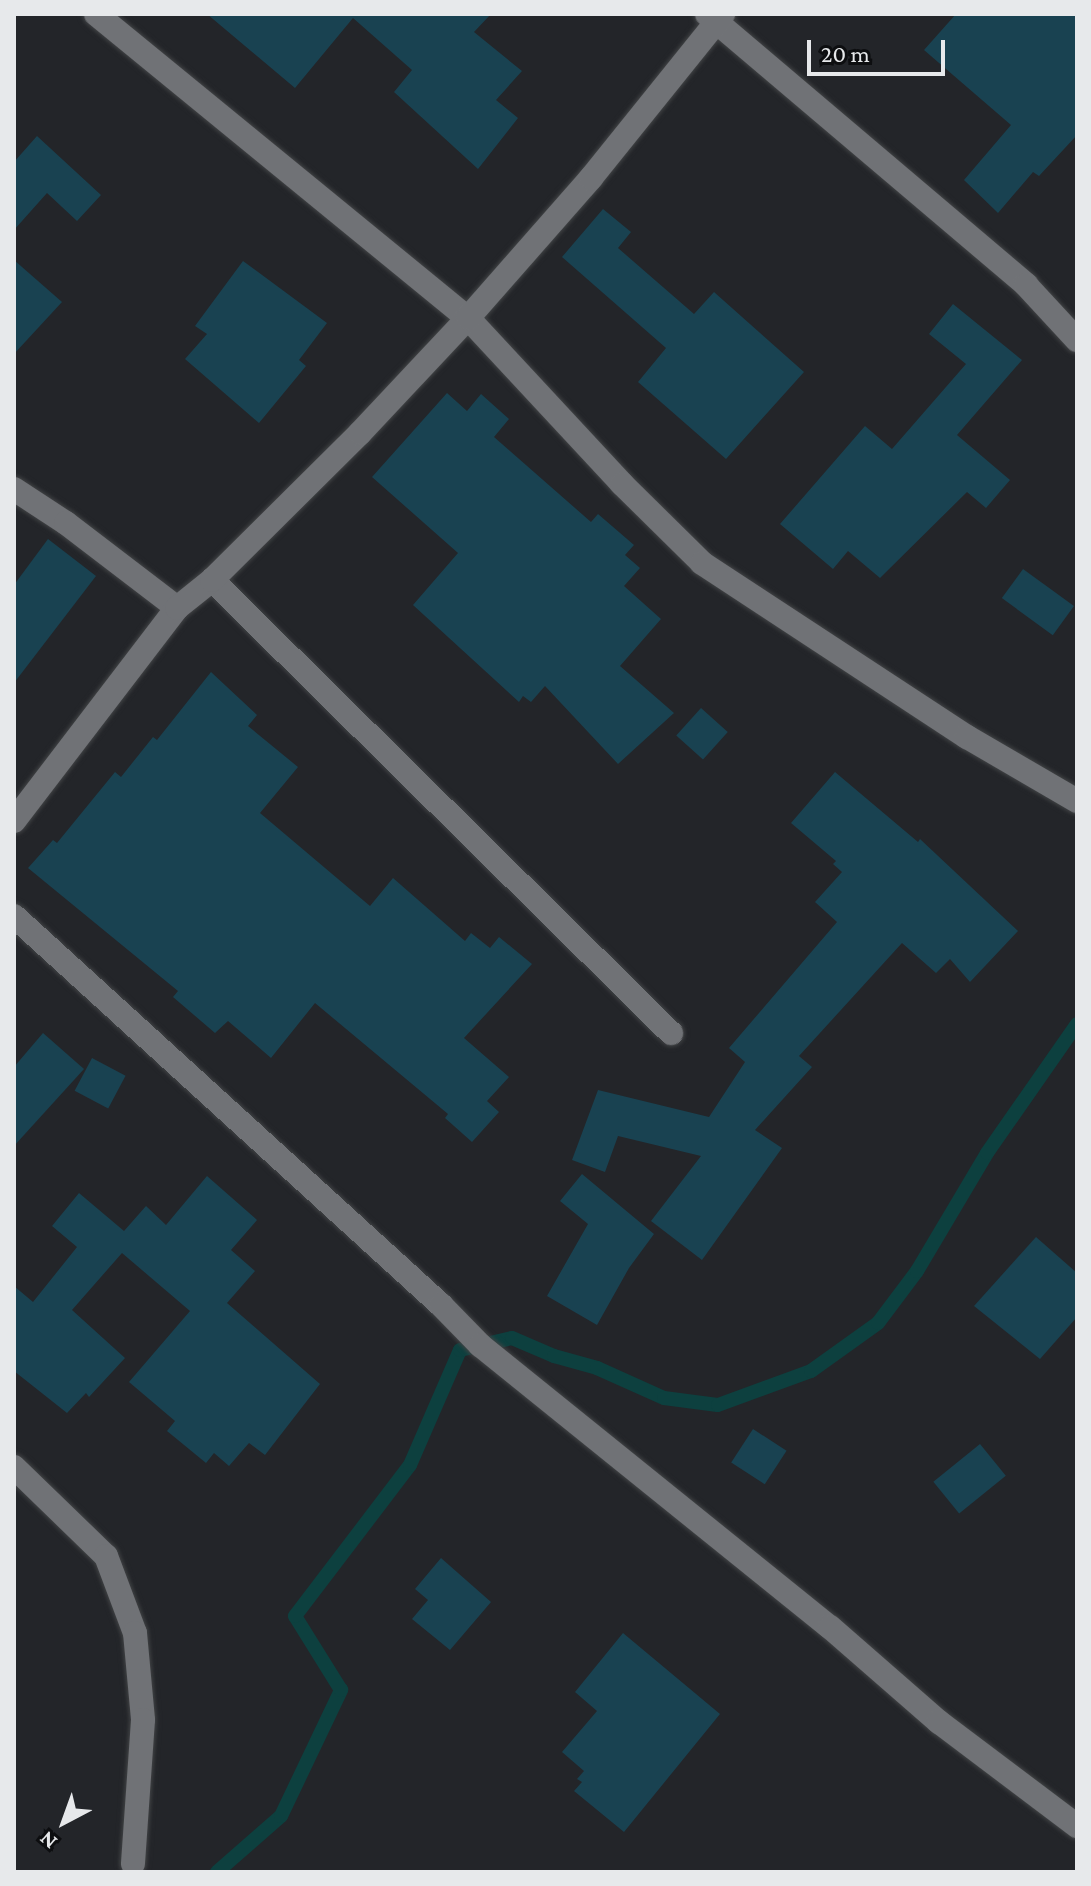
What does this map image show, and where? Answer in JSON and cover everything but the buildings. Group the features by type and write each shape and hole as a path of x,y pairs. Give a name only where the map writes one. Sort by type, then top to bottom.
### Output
{"street":[{"path":"96,14 468,318 622,484 702,563 967,737 1077,801"},
{"path":"14,821 177,608 212,580 360,433 468,318 591,178 715,17 1026,285 1077,340"},
{"path":"14,489 66,523 177,608"},
{"path":"212,580 671,1033"},
{"path":"14,916 441,1305 480,1345 830,1627 939,1722 1077,1826"},
{"path":"14,1467 106,1556 135,1633 143,1720 133,1864"}],"waterway":[{"path":"217,1872 281,1816 341,1690 295,1616 410,1465 460,1350 512,1338 554,1356 597,1368 664,1398 718,1405 811,1371 878,1323 917,1271 987,1153 1077,1024"}]}
